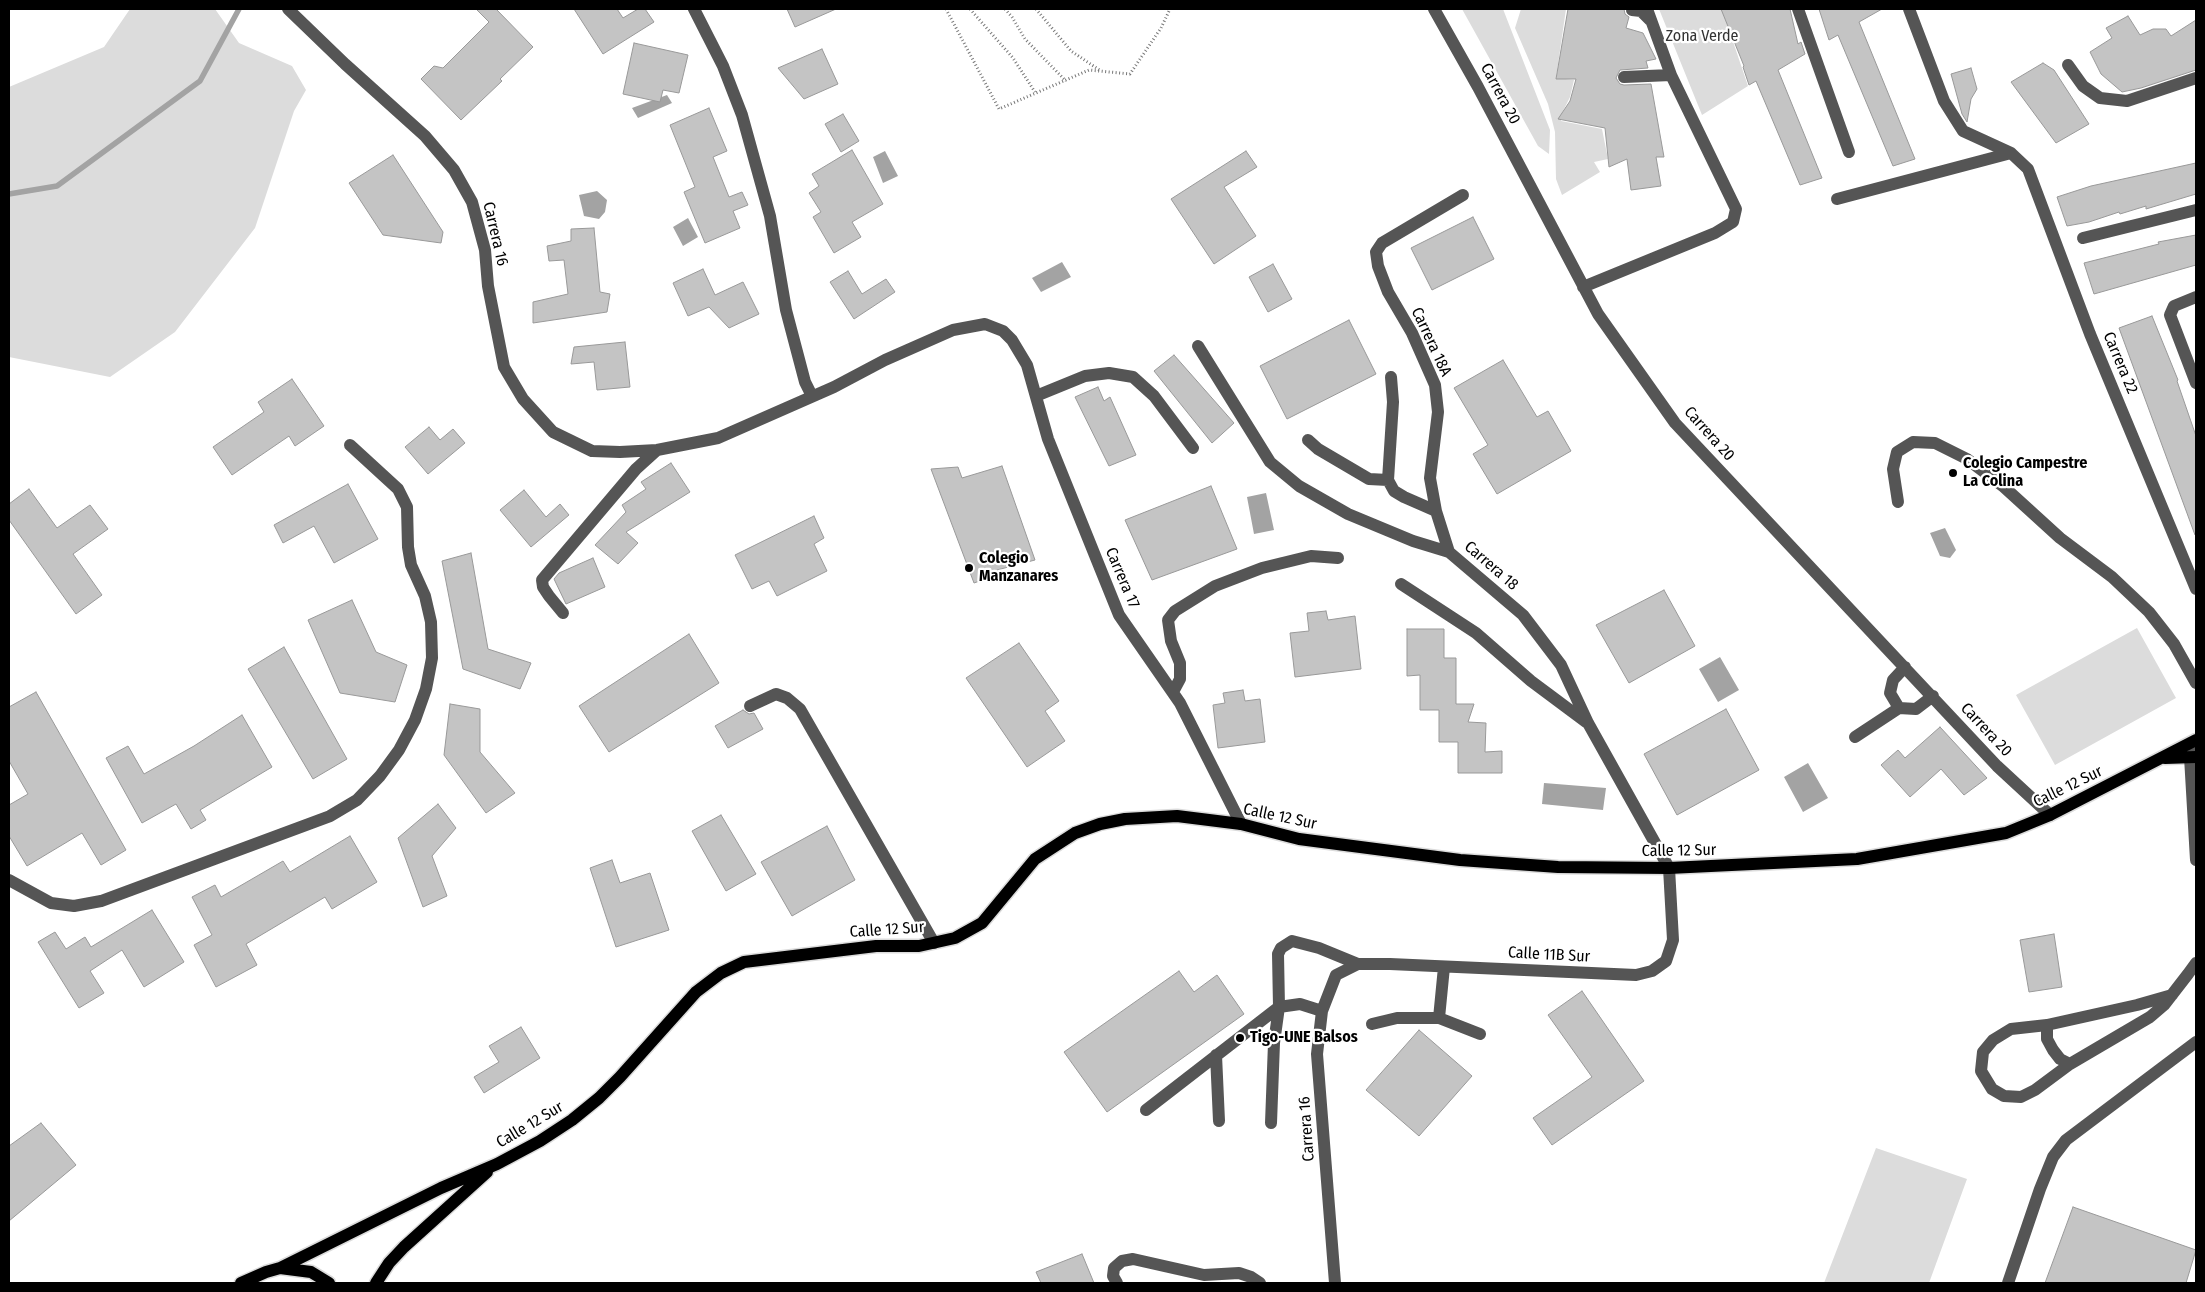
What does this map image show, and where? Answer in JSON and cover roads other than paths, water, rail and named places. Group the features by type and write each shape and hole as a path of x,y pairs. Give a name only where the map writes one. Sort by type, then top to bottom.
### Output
{"main road":[{"name":"Calle 12 Sur","path":"241,1283 280,1268 441,1188 497,1164 572,1120 599,1098 644,1052 696,992 721,973 744,962 876,946 919,946 955,938 982,922 1035,859 1075,833 1125,819 1177,816 1240,824 1299,839 1460,860 1558,867 1669,868 1857,858 2006,832 2050,816 2196,740"},
{"name":"Calle 12 Sur","path":"2158,759 2194,755"},
{"name":"Calle 12 Sur","path":"376,1283 389,1263 409,1241 497,1164"},
{"path":"280,1268 311,1272 330,1283"}],"street":[{"name":"Carrera 16","path":"288,9 345,64 425,136 454,170 472,202 482,241 488,286 504,367 523,399 553,432 592,451 657,450"},
{"path":"563,613 543,587 542,580 636,469 657,450 718,438 812,396 805,382 786,310 770,216 742,115 723,66 694,9"},
{"name":"Carrera 20","path":"1434,9 1478,87 1582,287 1598,314 1675,423 1997,766 2050,816"},
{"path":"1798,9 1849,152"},
{"name":"Carrera 22","path":"1909,9 1944,101 1963,131 2011,154 2028,169 2090,334 2196,589"},
{"path":"1582,287 1715,233 1733,222 1736,209 1671,75 1648,14 1632,10"},
{"path":"2068,65 2083,86 2100,98 2126,101 2196,78"},
{"path":"1624,77 1671,75"},
{"path":"1837,199 2011,154"},
{"name":"Carrera 18A","path":"1449,552 1436,511 1430,478 1438,412 1435,385 1412,334 1388,292 1378,266 1376,252 1382,243 1463,195"},
{"path":"2084,238 2196,210"},
{"path":"2196,297 2174,306 2170,315 2196,382"},
{"name":"Carrera 17","path":"812,396 834,387 885,360 953,330 985,324 1003,331 1012,340 1027,364 1048,439 1119,615 1180,703 1240,824"},
{"name":"Carrera 18","path":"1198,346 1270,462 1299,486 1348,514 1449,552 1523,615 1561,665 1588,723 1669,868"},
{"path":"1036,396 1085,376 1109,372 1133,377 1154,396 1193,448"},
{"path":"1391,377 1393,402 1388,480 1394,491 1436,511"},
{"path":"1308,440 1318,449 1368,478 1388,480"},
{"path":"1898,502 1893,469 1897,452 1914,442 1935,443 1967,459 2004,487 2060,538 2112,577 2149,612 2174,644 2196,683"},
{"path":"9,880 51,903 74,906 101,901 330,816 356,800 380,776 415,720 426,689 432,658 431,622 425,596 411,565 408,547 408,507 398,489 350,445"},
{"path":"1173,692 1180,679 1180,663 1171,641 1168,620 1175,611 1215,586 1262,568 1311,556 1338,558"},
{"path":"1401,584 1476,633 1531,680 1588,723"},
{"path":"1899,708 1890,693 1893,680 1905,667"},
{"path":"750,706 776,694 787,698 800,709 934,943"},
{"path":"1855,737 1899,708 1916,709 1933,696"},
{"path":"2194,755 2196,860"},
{"name":"Calle 11B Sur","path":"1336,975 1358,964 1636,976 1652,972 1666,960 1673,940 1669,868"},
{"path":"1271,1123 1274,1043 1278,1007 1278,954 1281,948 1286,942 1292,940 1319,948 1358,964"},
{"path":"2172,995 2137,1005 2047,1024 2011,1029 1993,1040 1983,1052 1981,1071 1992,1089 2004,1096 2021,1096 2035,1090 2070,1064 2150,1017 2172,995 2196,963"},
{"path":"1439,1018 1444,967"},
{"name":"Carrera 16","path":"1335,1283 1317,1054 1322,1011 1336,975"},
{"path":"1146,1110 1278,1007 1300,1004 1322,1011"},
{"path":"1372,1024 1397,1018 1439,1018 1480,1034"},
{"path":"2047,1024 2047,1039 2053,1050 2060,1059 2070,1064"},
{"path":"2008,1283 2040,1189 2053,1157 2066,1140 2196,1042"},
{"path":"1216,1055 1219,1121"},
{"path":"1117,1283 1113,1276 1114,1268 1122,1261 1133,1259 1203,1279 1239,1273 1252,1277 1260,1283"}],"waterway":[{"path":"9,194 57,186 200,81 239,9"}],"place":[{"name":"Colegio Campestre La Colina","path":"1953,473"},
{"name":"Colegio Manzanares","path":"969,568"},
{"name":"Tigo-UNE Balsos","path":"1240,1038"}],"park label":[{"name":"Zona Verde","path":"1702,37"}]}
